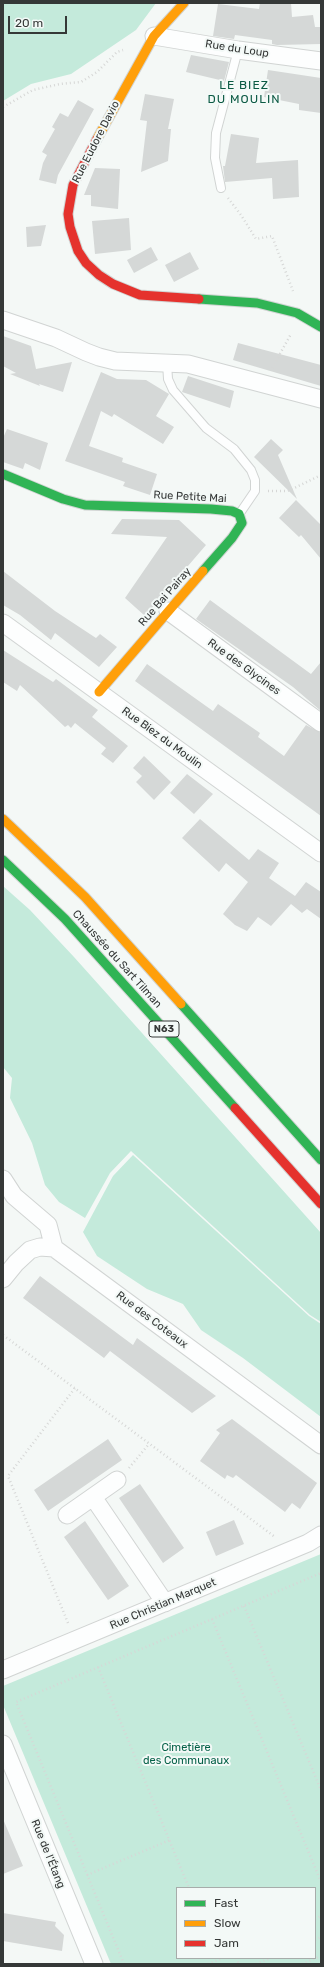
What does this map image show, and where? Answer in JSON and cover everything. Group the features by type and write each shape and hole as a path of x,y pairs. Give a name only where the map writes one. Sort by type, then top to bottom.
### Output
{"main road":[{"name":"Rue Eudore Davio","path":"184,3 154,36 136,65 73,186 68,214 70,227 78,251 86,263 99,275 113,284 140,295 257,303 300,314 321,327"},
{"name":"Rue Petite Mai","path":"3,474 63,499 85,505 218,510 239,514"},
{"name":"Rue Bai Pairay","path":"99,692 232,538 242,523 239,514"},
{"name":"Chaussée du Sart Tilman","path":"3,820 85,897 321,1160"},
{"name":"Chaussée du Sart Tilman","path":"3,860 65,919 321,1204"}],"street":[{"name":"Rue du Loup","path":"154,36 238,50 321,61"},
{"path":"3,320 56,338 86,352 115,361 188,364 321,399"},
{"name":"Rue des Glycines","path":"168,611 321,723"},
{"name":"Rue Biez du Moulin","path":"3,623 321,852"},
{"path":"3,1179 14,1196 48,1226 54,1248 40,1247 30,1250 19,1259 3,1279"},
{"name":"Rue des Coteaux","path":"54,1248 321,1445"},
{"path":"67,1515 117,1480"},
{"path":"93,1497 165,1603"},
{"name":"Rue Christian Marquet","path":"3,1670 292,1550 321,1535"},
{"name":"Rue de l'Étang","path":"3,1744 94,1964"}],"lane":[{"path":"221,188 215,158 216,133 238,50"},
{"path":"167,363 168,379 173,390 206,428 234,449 245,462 255,480 256,491"},
{"name":"Rue Petite Mai","path":"239,514 256,491"}],"path":[{"path":"3,107 17,97 34,90 60,84 81,82 98,72 118,52"},
{"path":"221,188 241,215 256,239 272,236 296,299 300,314 263,384"},
{"path":"256,491 288,491 321,475"},
{"path":"3,1335 292,1550"},
{"path":"74,1388 8,1476 76,1640"},
{"path":"117,1480 150,1444"},
{"path":"124,1964 16,1702 321,1573"},
{"path":"244,1606 321,1790"},
{"path":"212,1619 321,1882"},
{"path":"98,1667 189,1887"},
{"path":"87,1875 170,1840"},
{"path":"208,1964 218,1959"},
{"path":"256,1964 268,1959"},
{"path":"302,1964 314,1959"}],"green space":[{"path":"3,3 156,3 136,30 71,74 31,84 3,101"},
{"path":"3,886 30,910 74,957 321,1233 321,1322 310,1315 131,1151 110,1173 85,1218 59,1202 45,1185 32,1143 10,1098 12,1078 3,1067"},
{"path":"133,1155 309,1316 321,1324 321,1417 243,1358 201,1330 183,1304 147,1289 97,1256 83,1232 113,1176"},
{"name":"Cimetière des Communaux","path":"321,1554 321,1964 111,1964 3,1705 3,1686"}],"building":[{"path":"260,3 291,3 292,17 313,15 315,27 321,27 321,44 277,45 272,44 272,40 235,35 234,39 213,36 218,4 259,9"},
{"path":"191,55 229,62 224,81 186,72"},
{"path":"268,70 321,78 321,113 299,110 299,104 264,97"},
{"path":"145,94 174,99 168,129 171,129 168,161 141,172 147,121 140,120"},
{"path":"78,100 94,109 58,175 56,184 39,180 43,163 47,155 42,152 55,129 52,127 60,113 68,117"},
{"path":"231,134 259,138 256,163 298,160 299,197 273,199 272,178 225,182 223,166 225,166"},
{"path":"95,168 120,169 118,209 91,206 91,195 84,195"},
{"path":"129,218 131,250 95,254 92,221"},
{"path":"46,225 41,246 27,247 26,227"},
{"path":"151,247 158,260 134,273 127,260"},
{"path":"190,252 199,269 174,282 165,265"},
{"path":"3,336 31,346 36,369 72,362 63,392 39,384 40,386 10,374 16,373 3,366"},
{"path":"238,343 321,365 321,386 233,360"},
{"path":"101,372 117,379 146,380 169,394 156,416 174,427 163,444 114,414 112,417 101,411 89,446 123,458 122,462 157,474 150,495 123,486 125,482 65,461"},
{"path":"188,376 234,391 230,408 182,392"},
{"path":"7,429 48,443 40,470 25,463 23,469 3,462 3,438"},
{"path":"271,439 283,450 278,455 297,499 254,457"},
{"path":"296,500 321,525 321,559 301,535 299,537 279,518"},
{"path":"122,519 179,520 206,545 145,616 125,598 167,537 111,534"},
{"path":"3,571 55,611 96,638 100,634 117,647 99,667 55,633 51,640 20,615 3,605"},
{"path":"210,600 311,674 321,662 321,711 293,687 196,619"},
{"path":"3,650 53,682 56,679 98,710 92,717 128,746 113,763 101,754 106,748 75,723 71,728 68,725 65,727 20,685 17,691 3,682"},
{"path":"147,664 213,711 218,704 260,733 258,737 284,756 306,725 321,733 321,816 135,681"},
{"path":"144,756 171,782 154,800 136,782 142,776 133,768"},
{"path":"187,774 213,794 194,814 170,793"},
{"path":"200,819 249,860 258,849 279,863 269,878 295,896 306,882 321,892 321,919 307,909 302,913 291,904 271,926 258,917 247,931 235,925 223,914 248,882 226,863 219,872 182,838"},
{"path":"40,1276 133,1345 137,1338 216,1396 192,1413 110,1351 104,1358 23,1298"},
{"path":"232,1419 317,1483 300,1509 292,1503 285,1512 236,1475 233,1478 227,1475 225,1479 200,1461 220,1433 216,1430"},
{"path":"108,1439 122,1460 48,1511 34,1490"},
{"path":"140,1484 184,1548 163,1563 119,1498"},
{"path":"234,1520 244,1544 216,1556 206,1532"},
{"path":"85,1521 129,1586 108,1600 64,1537"},
{"path":"3,1819 23,1866 3,1874"},
{"path":"3,1913 56,1922 55,1926 64,1935 62,1951 3,1941"}],"traffic: fast":[{"path":"199,299 257,303 297,313 321,327"},
{"path":"3,474 63,499 85,505 211,509 232,511 239,514 242,523 232,538 203,571"},
{"path":"3,860 65,919 235,1108"},
{"path":"181,1004 321,1160"}],"traffic: slow":[{"path":"97,139 154,36 184,3"},
{"path":"99,692 203,571"},
{"path":"3,819 85,897 181,1004"}],"traffic: jam":[{"path":"97,139 73,185 68,214 70,227 78,251 86,263 99,275 113,284 140,295 199,299"},
{"path":"235,1108 321,1204"}],"district":[{"name":"LE BIEZ DU MOULIN","path":"244,93"}]}
